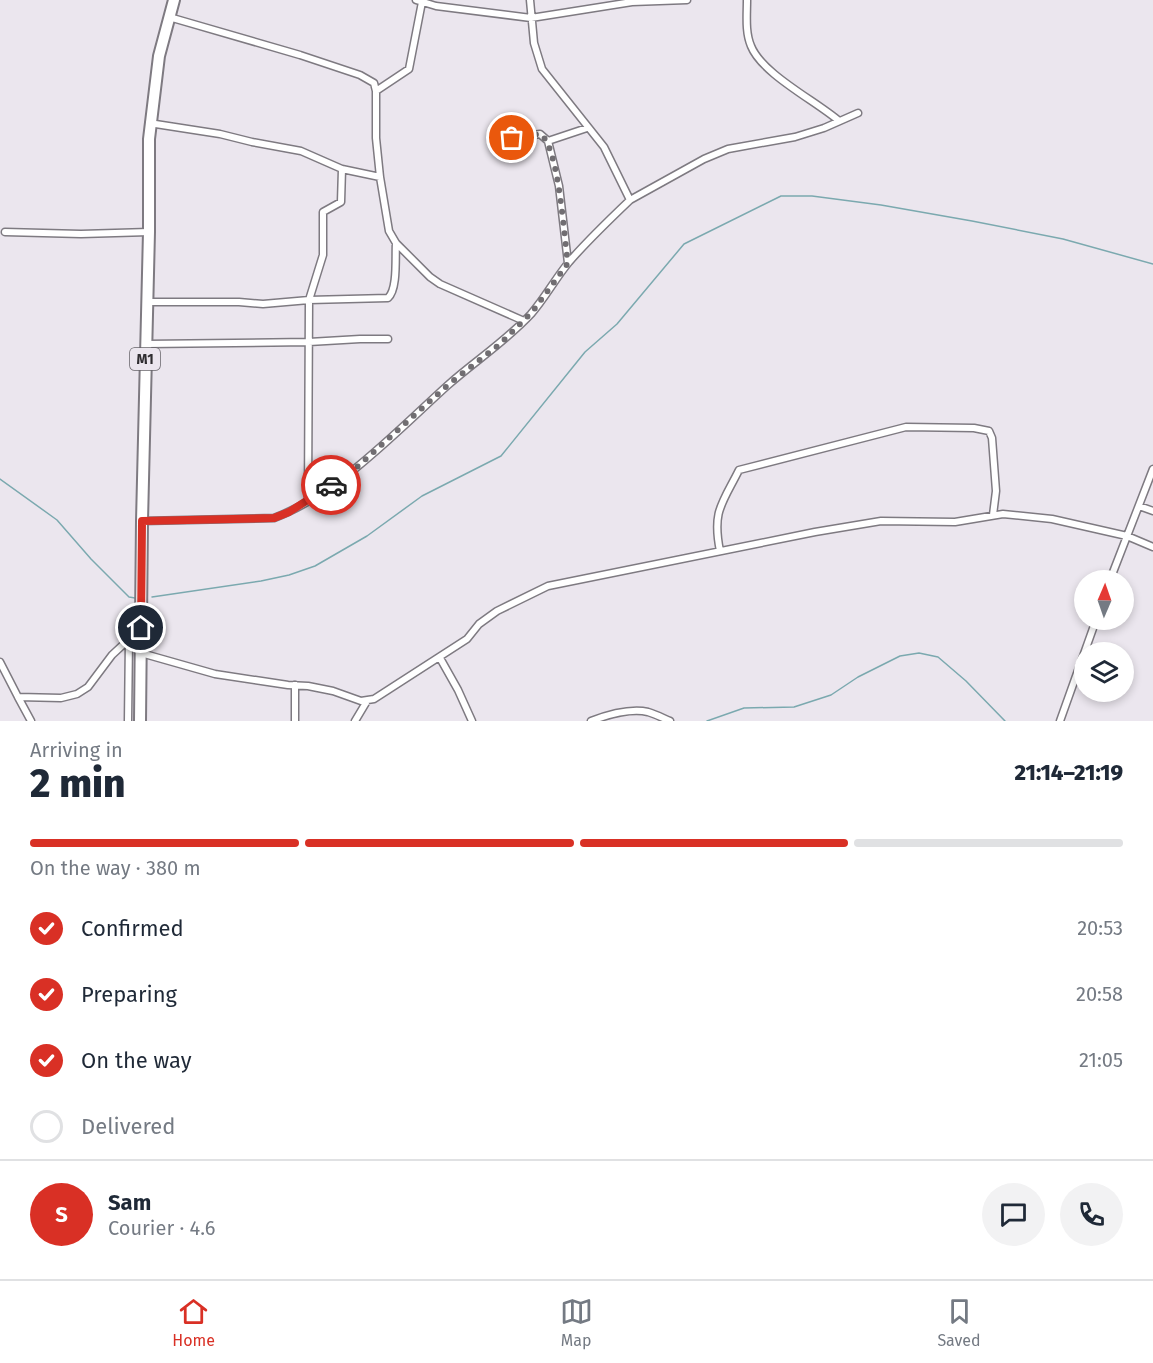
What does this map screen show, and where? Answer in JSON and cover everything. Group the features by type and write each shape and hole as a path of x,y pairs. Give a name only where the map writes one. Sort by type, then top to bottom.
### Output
{"highway":[{"name":"M1","path":"140,721 149,123 156,73 174,0"}],"street":[{"path":"530,0 534,44 542,69 609,154 630,200"},
{"path":"376,91 409,69 419,1 472,12 531,18 632,2 687,0"},
{"path":"747,0 748,34 755,54 771,70 840,122"},
{"path":"169,17 300,55 360,75 374,83 380,177 389,231 396,243 440,285 524,321"},
{"path":"142,521 274,518 289,512 357,467 449,384 497,346 524,321 568,263 630,200 704,159 728,149 795,137 840,122 858,113"},
{"path":"149,123 220,134 301,151 342,169 380,177"},
{"path":"548,141 587,128"},
{"path":"500,138 540,134 548,141 559,186 568,263"},
{"path":"308,500 309,300 323,255 323,212 340,202 342,169"},
{"path":"5,232 81,234 149,232"},
{"path":"146,302 263,304 388,298 393,293 396,243"},
{"path":"146,344 388,339"},
{"path":"720,551 716,520 739,470 906,428 975,428 989,431 992,438 996,491 993,515"},
{"path":"1114,570 1153,469"},
{"path":"1138,506 1153,511"},
{"path":"141,653 215,674 308,686 367,701 374,699 440,658 466,639 479,624 497,611 548,586 814,532 880,521 955,522 993,515 1037,516 1127,536 1153,547"},
{"path":"18,697 61,698 77,694 88,687 112,655 141,628"},
{"path":"1060,721 1092,630"},
{"path":"128,721 129,639"},
{"path":"440,658 472,721"},
{"path":"0,662 31,721"},
{"path":"295,685 295,721"},
{"path":"355,721 367,701"},
{"path":"591,721 636,711 646,712 670,721"}],"waterway":[{"path":"152,597 261,581 315,566 367,536 422,496 501,456 585,352 617,324 684,244 781,196 812,196 881,205 972,221 1063,239 1153,264"},
{"path":"0,479 57,520 91,559 129,597 135,598"},
{"path":"707,721 744,708 794,707 831,695 858,677 900,656 919,653 938,657 966,681 1005,721"}],"way so far":[{"path":"331,485 357,467 449,384 500,344 533,311 568,263 559,186 548,141 540,134 512,138"}],"route":[{"path":"141,628 142,521 274,518 289,512 331,485"}]}
